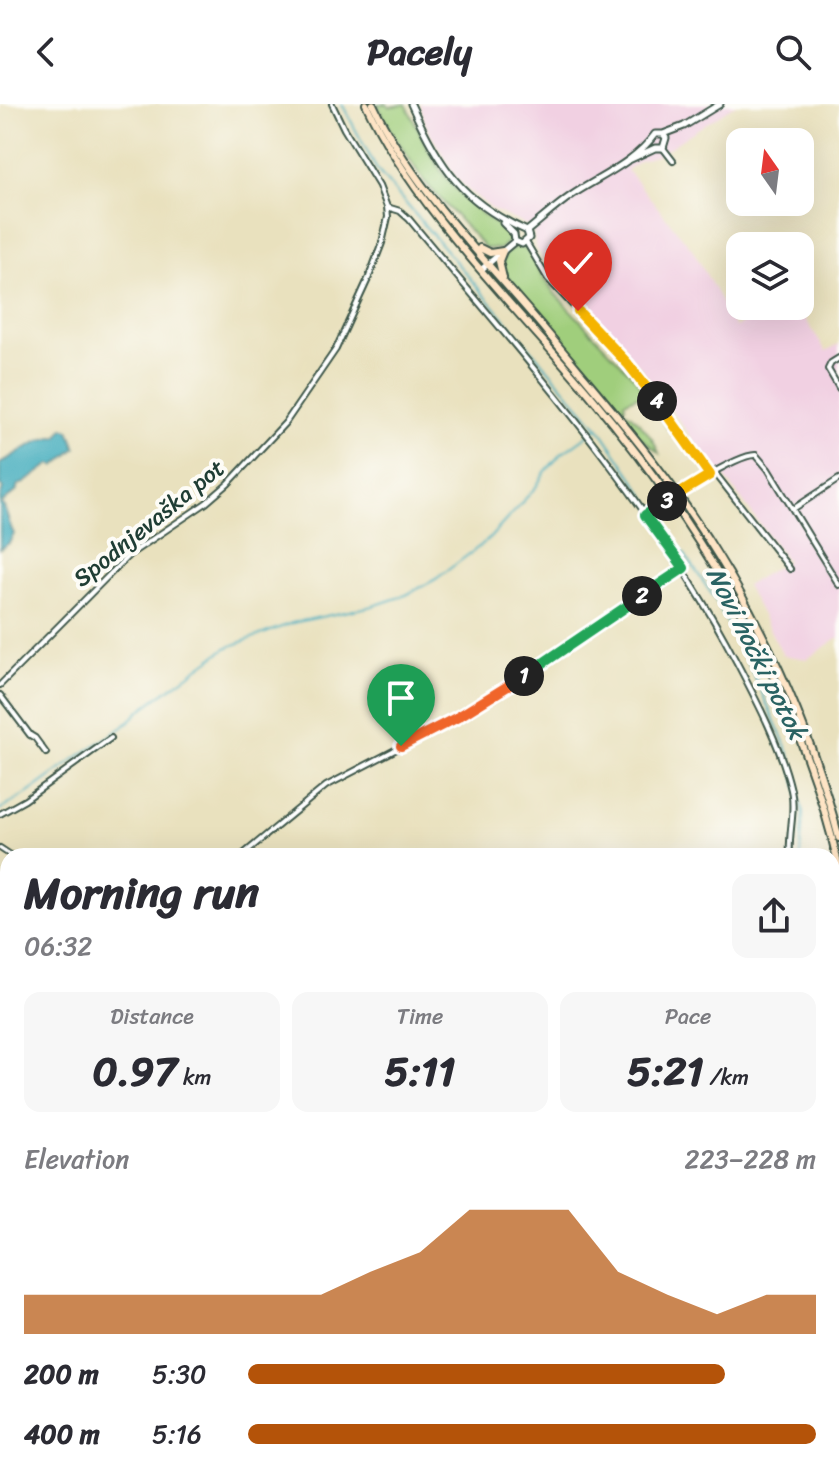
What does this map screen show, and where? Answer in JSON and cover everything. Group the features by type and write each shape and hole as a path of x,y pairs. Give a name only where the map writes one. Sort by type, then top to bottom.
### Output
{"main road":[{"path":"366,104 393,154 438,216 598,404 670,499 725,582 772,671 815,779 834,848"},
{"path":"373,104 392,140 431,196 678,495 717,555 774,658 811,749 839,838"},
{"path":"464,235 483,251 503,251 499,261 504,281"}],"street":[{"path":"332,104 379,186 387,207 400,211 409,219 586,433 684,568 714,618 773,739 791,790 790,848"},
{"path":"411,104 436,156 453,180 475,202 527,231"},
{"path":"663,148 684,126 720,104"},
{"path":"629,160 655,134 684,126"},
{"path":"663,134 667,141"},
{"path":"651,140 655,148"},
{"path":"527,231 572,196 629,160 655,148 663,148"},
{"path":"663,148 673,161"},
{"name":"Spodnjevaška pot","path":"0,685 103,579 153,538 206,503 286,422 336,349 382,243 387,207"},
{"path":"497,217 522,244 529,238 527,231"},
{"path":"482,269 503,251 520,229"},
{"path":"526,242 548,279 628,364 790,569"},
{"path":"839,358 828,369 839,388"},
{"path":"647,514 749,454 756,455 763,461 839,585"},
{"path":"793,509 839,479"},
{"path":"251,848 326,786 458,717 684,568"},
{"path":"0,695 46,753"},
{"path":"0,814 25,800 111,738"}],"shaded area":[{"path":"420,104 736,104 658,155 639,161 627,170 693,250 726,310 726,320 731,320 735,327 749,320 806,320 826,351 839,344 839,637 807,659 783,655 746,585 787,561 724,476 711,465 640,366 595,322 549,269 535,245 530,227 493,210 466,188 427,128"}],"green space":[{"path":"377,104 387,104 389,107 406,104 446,178 472,206 510,234 510,239 500,249 485,248 424,181"},
{"path":"517,246 527,250 555,294 633,376 671,426 669,430 649,400 637,396 624,402 625,406 621,408 608,401 502,270 505,255"},
{"path":"627,412 646,431 659,453 630,429 619,415"}],"water":[{"path":"64,428 69,430 76,448 55,466 51,464 18,485 16,492 2,503 14,534 9,543 0,549 0,499 3,488 0,486 0,464 36,443 57,437"}],"waterway":[{"name":"Novi hočki potok","path":"342,104 377,170 601,431 715,599 754,675 790,756 803,813 801,848"},
{"path":"0,810 123,727 143,708 226,648 292,623 373,606 406,595 436,579 488,540 560,455 596,429"}],"route":[{"path":"401,746 458,717 684,568 645,515 710,475 628,364 578,311"}]}
